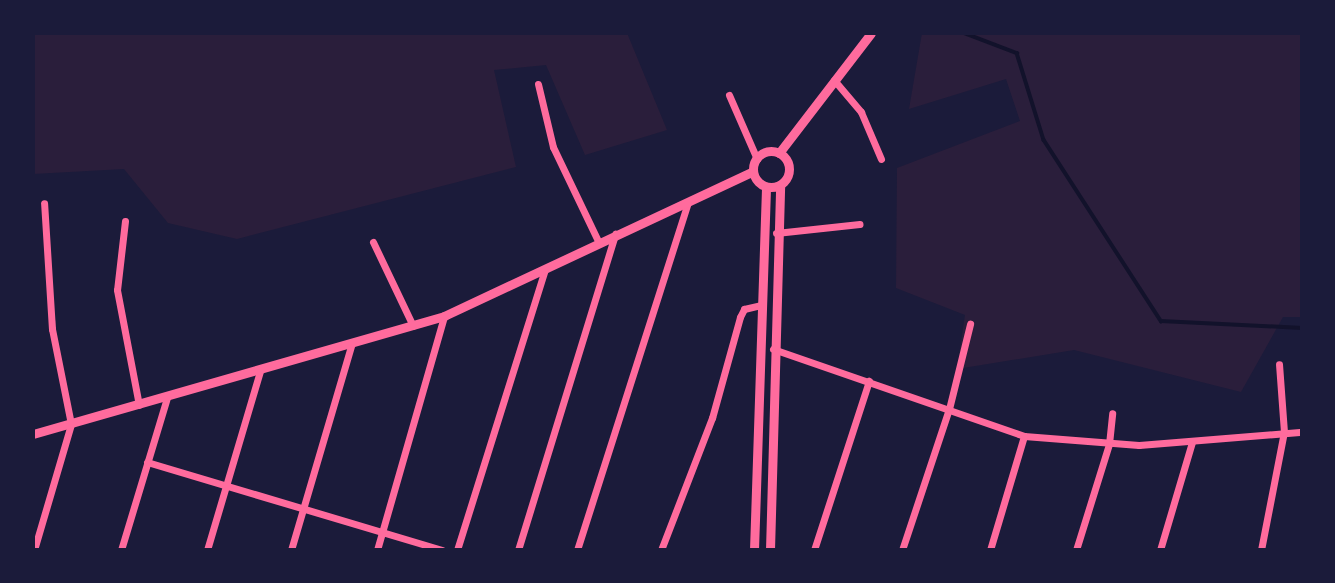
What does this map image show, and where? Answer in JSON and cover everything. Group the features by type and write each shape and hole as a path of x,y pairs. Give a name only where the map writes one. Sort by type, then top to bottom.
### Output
{"street":[{"path":"757,159 779,153 871,33"},
{"path":"834,80 861,112 881,159"},
{"path":"538,84 553,147 598,241"},
{"path":"729,95 757,159 754,171"},
{"path":"770,550 776,233 780,185 790,169 779,153"},
{"path":"754,171 766,187 754,550"},
{"path":"33,435 444,316 598,241 754,171"},
{"path":"766,187 780,185"},
{"path":"577,550 688,202"},
{"path":"34,550 72,424 52,329 44,203"},
{"path":"125,221 117,290 139,405"},
{"path":"776,233 860,224"},
{"path":"518,550 615,234"},
{"path":"373,242 413,326"},
{"path":"457,550 545,269"},
{"path":"662,550 712,418 740,317 744,309 761,305"},
{"path":"377,550 444,316"},
{"path":"902,550 949,410 970,324"},
{"path":"291,550 352,343"},
{"path":"773,349 1024,436 1109,444 1192,442 1302,432"},
{"path":"1261,550 1284,432 1279,364"},
{"path":"207,550 260,370"},
{"path":"814,550 869,381"},
{"path":"121,550 167,398"},
{"path":"1076,550 1109,444 1112,413"},
{"path":"990,550 1024,436"},
{"path":"1160,550 1192,442"},
{"path":"147,462 383,530 442,550"}],"shaded area":[{"path":"33,33 627,33 667,130 585,155 546,65 494,70 516,167 237,239 168,223 124,169 33,174"},
{"path":"922,33 1302,33 1302,317 1283,317 1241,392 1074,350 957,369 965,315 896,288 897,168 1020,121 1006,79 909,109"}],"waterway":[{"path":"964,33 1017,53 1044,140 1161,321 1302,328"}]}
